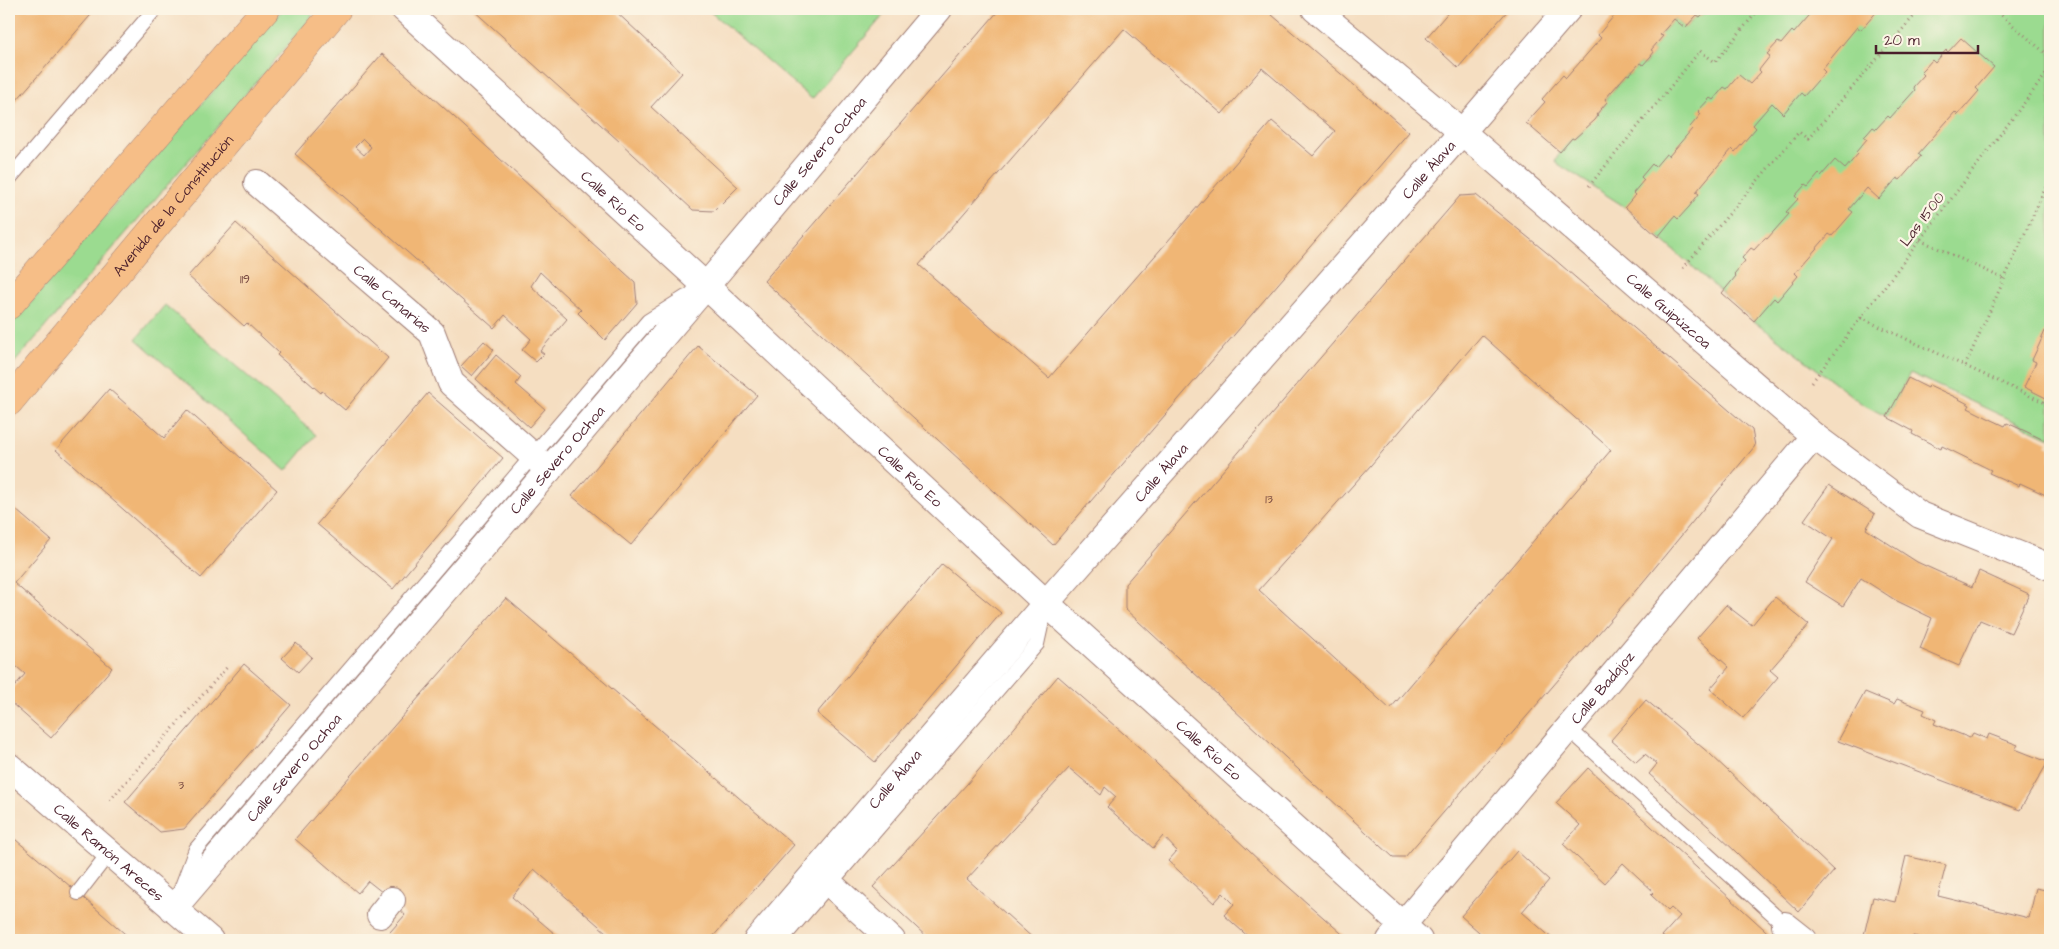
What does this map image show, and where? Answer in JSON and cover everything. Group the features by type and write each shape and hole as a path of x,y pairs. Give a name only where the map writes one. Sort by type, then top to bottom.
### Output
{"main road":[{"path":"9,305 266,9"},
{"name":"Avenida de la Constitución","path":"9,402 338,9"}],"street":[{"name":"Calle Río Eo","path":"404,9 706,286 1404,935"},
{"name":"Calle Severo Ochoa","path":"173,909 541,462 706,286 940,9"},
{"name":"Calle Guipúzcoa","path":"1316,9 1462,132 1814,436 1920,515 2050,567"},
{"name":"Calle Álava","path":"757,940 823,877 1046,603 1462,132 1568,9"},
{"name":"Calle Canarias","path":"257,183 432,332 451,383 541,462"},
{"name":"Calle Badajoz","path":"1404,935 1568,728 1814,436"},
{"name":"Calle Ramón Areces","path":"9,766 210,940"},
{"path":"823,877 892,940"}],"lane":[{"path":"9,179 155,9"},
{"path":"1568,728 1795,933"},
{"path":"78,893 109,853"},
{"path":"781,940 823,877"}],"path":[{"path":"1589,186 1700,51 1715,62 1759,9"},
{"path":"1683,268 1798,132 1808,139 1920,9"},
{"path":"1994,9 2050,58"},
{"name":"Las 1500","path":"1812,382 2050,69"},
{"path":"1964,366 2050,178"},
{"path":"1920,240 2004,279"},
{"path":"1860,318 2050,405"},
{"path":"110,800 228,666"}],"green space":[{"path":"283,9 316,9 306,24 9,369 9,328"},
{"path":"707,9 889,9 812,99"},
{"path":"1707,9 2050,9 2050,438 1910,373 1887,417 1861,403 1754,321 1625,207 1555,162 1560,152 1572,138 1575,139 1597,116 1607,102 1605,100 1627,74 1629,75 1640,63 1644,65 1654,52 1651,50 1662,37 1660,35 1674,19 1685,28 1697,15 1700,17"},
{"path":"165,305 316,435 286,471 136,339"}],"building":[{"path":"9,9 96,9 9,109"},
{"path":"472,9 613,9 682,73 651,107 738,187 714,211 693,210"},
{"path":"1000,9 1265,9 1409,132 1053,545 764,281","holes":["1124,29 1222,114 1262,68 1335,131 1313,156 1272,121 1049,378 919,265"]},
{"path":"1451,9 1509,9 1458,68 1426,38"},
{"path":"1626,9 1707,9 1700,17 1697,15 1685,28 1674,19 1660,35 1663,36 1651,50 1654,52 1651,56 1643,65 1640,63 1629,75 1627,74 1605,99 1607,102 1596,115 1598,116 1595,120 1574,139 1572,138 1560,152 1526,123 1545,102 1542,99 1563,75 1566,78 1601,38 1598,35 1618,11 1622,14"},
{"path":"1815,9 1879,9 1861,30 1857,27 1822,69 1825,72 1804,96 1801,93 1783,114 1772,103 1753,125 1756,128 1735,152 1732,149 1696,192 1699,194 1689,207 1678,219 1675,216 1658,237 1625,207 1635,195 1633,193 1644,180 1641,177 1652,164 1655,167 1666,154 1669,156 1692,129 1690,127 1701,114 1698,111 1710,98 1713,100 1724,87 1727,89 1739,75 1750,84 1761,72 1759,70 1770,56 1767,54 1778,42 1781,44 1792,31 1794,33"},
{"path":"1961,38 1994,67 1976,88 1979,91 1958,115 1955,112 1918,154 1921,156 1900,180 1897,178 1879,199 1867,188 1849,209 1853,212 1832,236 1829,234 1795,273 1798,276 1777,301 1774,298 1754,321 1722,293 1745,261 1742,258 1751,248 1754,250 1765,238 1767,239 1789,214 1786,212 1798,199 1795,196 1805,185 1808,187 1835,160 1845,169 1858,154 1856,152 1867,139 1864,137 1873,127 1876,129 1888,116 1890,118 1915,90 1913,87 1924,75 1921,72 1932,60 1935,63 1946,50 1948,52"},
{"path":"382,54 431,96 635,282 637,303 605,340 578,313 581,310 540,272 531,286 567,319 540,351 544,354 536,362 522,350 531,339 505,315 494,328 295,154","holes":["363,139 371,147 364,155 355,147"]},
{"path":"1476,195 1546,252 1752,430 1755,446 1643,582 1405,857 1393,857 1125,609 1125,584 1460,196","holes":["1482,335 1611,450 1390,709 1259,590 1371,465"]},
{"path":"236,223 388,358 345,410 322,391 321,393 277,355 279,353 247,323 244,326 188,276"},
{"path":"2050,329 2050,400 2024,387 2036,362 2032,360 2045,331 2049,333"},
{"path":"484,341 494,350 472,376 461,366"},
{"path":"698,346 757,395 631,545 572,496"},
{"path":"496,355 521,377 516,384 545,409 529,427 476,379"},
{"path":"1908,378 1928,388 1929,385 1955,397 1970,405 1968,408 2005,426 2007,423 2048,442 2046,445 2050,447 2050,497 2020,483 2019,486 1989,473 1991,470 1942,446 1941,449 1912,434 1913,431 1887,417"},
{"path":"109,389 164,438 187,410 277,490 201,578 56,450"},
{"path":"428,393 503,458 393,589 317,524"},
{"path":"1829,485 1875,514 1866,529 1917,562 1972,587 1979,571 2029,594 2011,633 1980,620 1959,666 1920,649 1932,618 1895,600 1861,578 1843,606 1805,582 1833,539 1804,520"},
{"path":"9,504 51,540 14,583 112,668 51,738 9,701 9,693 25,674 9,660"},
{"path":"942,564 1001,613 875,762 817,713"},
{"path":"1775,597 1809,625 1770,670 1778,677 1743,718 1710,689 1729,667 1697,638 1726,605 1752,625"},
{"path":"506,598 794,845 710,940 615,940 534,869 512,897 562,940 383,940 405,915 392,900 368,881 358,893 295,839"},
{"path":"296,643 312,657 298,672 282,658"},
{"path":"244,664 291,705 184,829 160,832 125,802"},
{"path":"1058,676 1140,748 1266,867 1349,940 1252,940 1224,915 1234,904 1223,893 1214,903 1168,861 1177,851 1163,836 1153,848 1107,807 1116,797 1105,787 1101,795 1069,768 967,879 1035,940 930,940 873,887 967,784"},
{"path":"1865,692 1894,704 1897,699 1925,710 1923,714 1936,720 1934,724 1970,738 1973,733 1987,739 1989,734 2018,745 2015,749 2048,762 2020,810 1838,741"},
{"path":"1646,700 1710,754 1834,871 1799,912 1716,833 1649,774 1657,764 1645,754 1636,762 1611,740"},
{"path":"1588,768 1776,940 1667,940 1662,936 1680,916 1671,908 1668,911 1651,895 1654,892 1623,863 1605,883 1563,844 1580,825 1556,803"},
{"path":"9,834 78,893 132,940 9,940"},
{"path":"1517,851 1549,880 1522,912 1554,940 1488,940 1461,916"},
{"path":"1906,856 1946,865 1938,896 2029,918 2036,888 2050,891 2050,940 1932,940 1913,936 1912,940 1863,939 1873,897 1895,902"}]}
